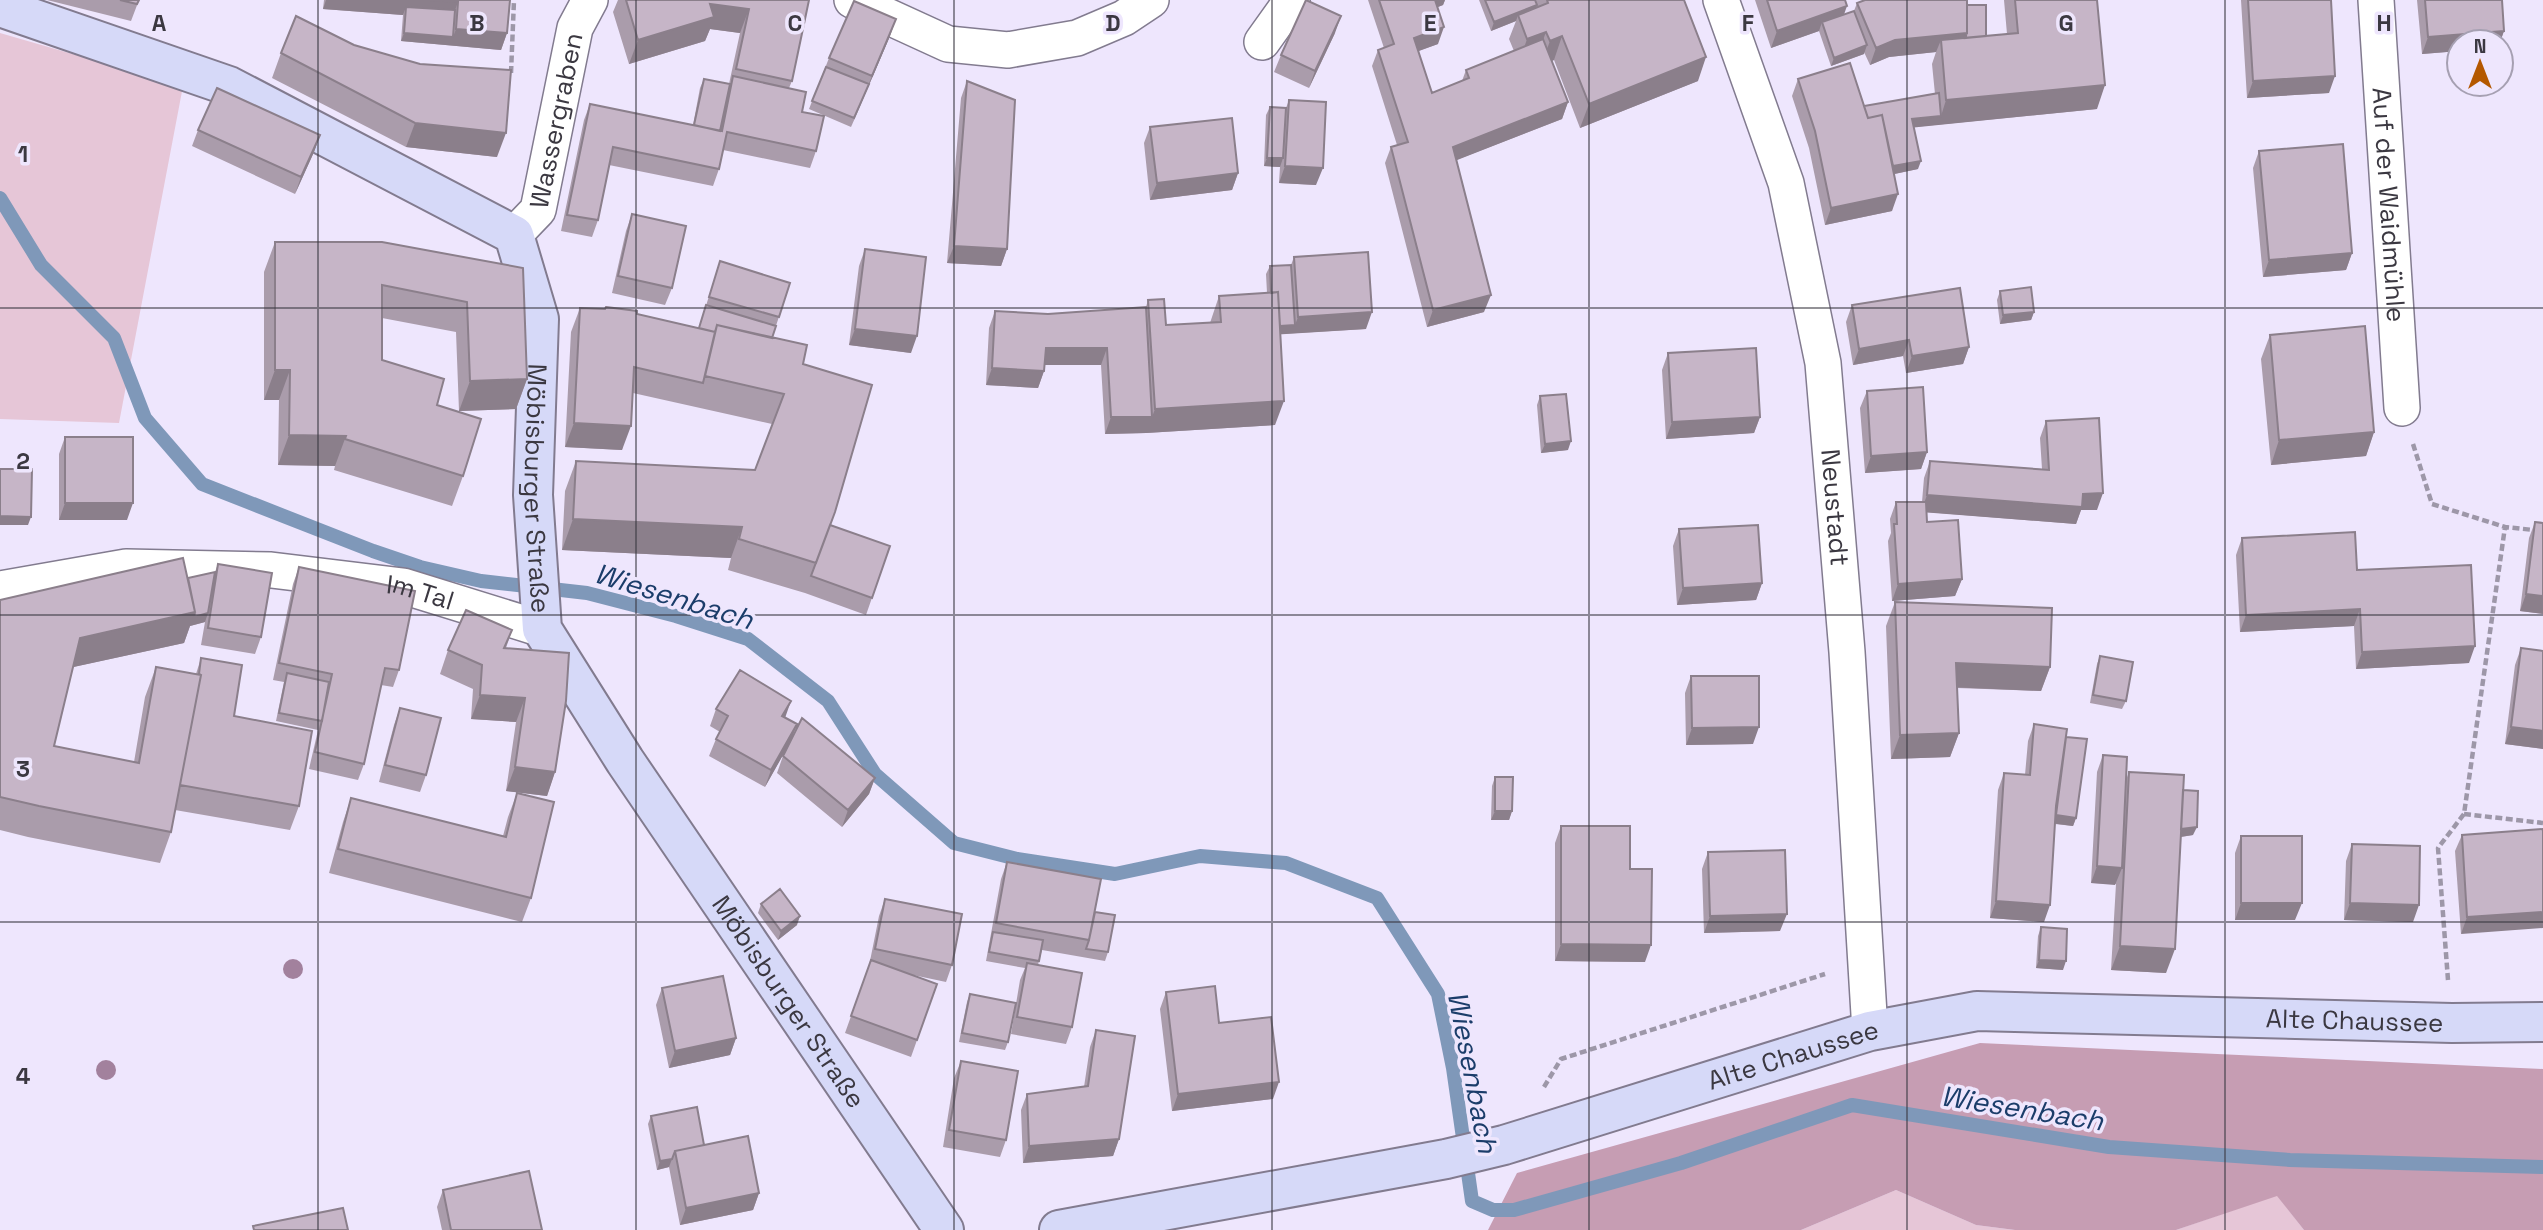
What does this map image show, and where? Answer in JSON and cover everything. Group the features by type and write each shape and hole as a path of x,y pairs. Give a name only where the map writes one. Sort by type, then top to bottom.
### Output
{"street":[{"name":"Wassergraben","path":"514,235 538,210 575,28 590,0"},
{"path":"852,0 948,44 1008,50 1077,38 1124,18 1151,0"},
{"path":"1262,42 1292,0"},
{"name":"Neustadt","path":"1721,0 1786,183 1823,363 1847,652 1870,1031"},
{"name":"Auf der Waidmühle","path":"2376,0 2402,408"},
{"path":"0,7 229,86 514,235"},
{"name":"Möbisburger Straße","path":"514,235 539,320 533,495 541,617 625,761 944,1230"},
{"name":"Im Tal","path":"0,589 126,567 271,570 404,586 541,617"},
{"name":"Alte Chaussee","path":"1059,1230 1446,1159 1504,1145 1870,1031 1977,1010 2452,1023 2543,1022"}],"path":[{"path":"511,73 514,0"},
{"path":"2402,408 2432,505 2505,527 2543,531"},
{"path":"2452,1023 2438,848 2464,814 2505,527"},
{"path":"2464,814 2543,823"},
{"path":"1542,1089 1561,1059 1865,962"}],"shaded area":[{"path":"0,33 183,86 119,423 0,419"},
{"path":"1980,1043 2543,1069 2543,1230 2304,1230 2277,1196 2176,1230 2015,1230 1976,1225 1896,1190 1801,1230 1488,1230 1517,1173"},
{"path":"1896,1190 1976,1225 2015,1230 1801,1230"},
{"path":"2277,1195 2304,1230 2176,1230"}],"building":[{"path":"120,0 139,0 137,4"},
{"path":"430,0 510,0 507,33 456,29 458,2"},
{"path":"626,0 809,0 792,81 736,69 749,9 710,4 714,17 638,40"},
{"path":"1306,0 1341,16 1315,71 1281,55"},
{"path":"1379,0 1435,0 1444,27 1414,38 1432,93 1469,78 1466,70 1543,39 1568,102 1453,147 1491,295 1433,310 1391,147 1408,142 1378,50 1394,44"},
{"path":"1485,0 1535,0 1537,5 1494,22"},
{"path":"1547,0 1684,0 1706,57 1589,104 1562,36 1550,41 1546,32 1527,39 1518,15 1548,3"},
{"path":"1767,0 1845,0 1847,6 1777,31"},
{"path":"1865,0 1967,0 1967,33 1895,40 1876,48 1857,3"},
{"path":"2015,0 2097,0 2105,85 1946,100 1941,40 2018,33"},
{"path":"2248,0 2331,0 2335,76 2253,81"},
{"path":"2425,0 2502,0 2504,28 2445,28 2445,36 2428,37"},
{"path":"854,1 896,19 872,76 829,58"},
{"path":"1967,5 1986,5 1986,36 1965,38"},
{"path":"406,7 455,10 453,37 404,33"},
{"path":"1854,11 1867,45 1834,58 1822,22"},
{"path":"296,16 354,45 420,64 511,70 506,133 415,123 281,53"},
{"path":"1850,63 1868,118 1882,115 1898,194 1831,208 1815,131 1798,79"},
{"path":"826,67 869,84 854,118 812,101"},
{"path":"733,76 806,92 802,112 824,116 816,151 727,132 719,169 613,147 598,220 567,215 590,104 722,131"},
{"path":"704,79 730,84 720,131 694,125"},
{"path":"967,81 1015,100 1007,249 954,246"},
{"path":"217,88 320,135 301,177 198,130"},
{"path":"1939,93 1941,116 1912,119 1921,161 1893,166 1882,115 1868,118 1864,106"},
{"path":"1289,100 1326,102 1323,168 1285,166"},
{"path":"1270,107 1286,108 1283,158 1267,158"},
{"path":"1232,118 1238,173 1157,183 1150,127"},
{"path":"2343,144 2352,253 2269,260 2259,151"},
{"path":"632,214 686,226 672,288 618,276"},
{"path":"275,242 382,242 523,268 527,379 470,381 467,302 382,285 382,360 444,379 437,405 481,419 463,476 345,439 346,436 289,435 290,370 275,370"},
{"path":"865,249 926,257 917,336 855,329"},
{"path":"1368,252 1372,312 1298,317 1294,257"},
{"path":"720,261 790,283 779,317 709,297"},
{"path":"1291,265 1295,325 1280,326 1278,292 1271,293 1270,266"},
{"path":"2031,287 2034,312 2003,315 2000,291"},
{"path":"1960,288 1969,347 1912,356 1909,340 1859,349 1852,305"},
{"path":"1278,292 1284,401 1155,409 1148,300 1164,299 1166,325 1221,322 1219,296"},
{"path":"706,305 776,326 772,338 717,325 715,332 699,328"},
{"path":"606,307 637,311 637,314 715,332 703,383 634,367 631,426 574,423 580,308"},
{"path":"1146,307 1152,417 1111,417 1107,348 1046,348 1044,371 992,368 995,311 1048,314"},
{"path":"717,325 807,345 803,364 872,385 835,512 816,563 739,539 742,527 573,519 576,461 755,470 784,394 705,376"},
{"path":"2365,326 2374,432 2279,440 2270,335"},
{"path":"1756,348 1760,417 1672,422 1668,353"},
{"path":"1923,387 1927,452 1871,456 1867,391"},
{"path":"1566,394 1571,441 1545,444 1540,396"},
{"path":"2099,418 2103,493 2083,494 2082,507 1927,495 1930,461 2049,470 2046,421"},
{"path":"65,437 133,437 133,503 65,503"},
{"path":"0,469 32,469 31,517 0,516"},
{"path":"1896,502 1926,502 1927,522 1958,520 1962,579 1898,584 1894,524 1897,524"},
{"path":"2535,522 2543,523 2543,596 2526,594"},
{"path":"830,525 890,546 872,598 811,576"},
{"path":"1758,525 1762,583 1683,588 1679,529"},
{"path":"2355,532 2357,570 2471,565 2475,646 2362,652 2360,609 2246,615 2242,538"},
{"path":"183,558 195,612 80,638 54,746 139,763 156,667 201,675 171,832 0,797 0,600"},
{"path":"218,564 272,573 261,637 208,628"},
{"path":"299,567 415,591 399,670 385,668 364,764 315,752 332,674 279,663"},
{"path":"215,572 208,613 194,617 188,578"},
{"path":"1895,602 2052,608 2050,667 1956,663 1959,733 1900,735"},
{"path":"466,610 512,630 504,648 569,653 566,701 555,772 515,767 525,698 480,695 482,665 448,650"},
{"path":"2521,648 2543,651 2543,731 2511,727"},
{"path":"2100,656 2133,662 2126,701 2093,695"},
{"path":"201,658 242,665 234,716 312,731 299,806 180,785 201,675"},
{"path":"740,670 791,701 782,716 797,724 771,770 716,739 728,716 716,709"},
{"path":"287,673 329,682 322,721 279,713"},
{"path":"1691,676 1759,676 1759,727 1692,728"},
{"path":"400,708 441,718 426,775 385,765"},
{"path":"802,718 875,778 848,810 783,756"},
{"path":"2034,724 2067,729 2056,806 2050,905 1996,901 2004,773 2030,775"},
{"path":"2066,737 2087,739 2076,818 2056,815"},
{"path":"2103,755 2127,757 2122,868 2097,866"},
{"path":"2129,772 2184,775 2175,949 2120,946"},
{"path":"1495,777 1513,777 1512,811 1495,811"},
{"path":"2183,790 2198,791 2197,827 2181,829"},
{"path":"517,793 554,802 531,898 338,849 351,798 506,837"},
{"path":"1561,826 1630,826 1630,869 1652,869 1651,945 1561,944"},
{"path":"2543,829 2543,912 2467,917 2462,835"},
{"path":"2241,836 2302,836 2302,903 2241,903"},
{"path":"2352,844 2420,846 2419,905 2350,903"},
{"path":"1785,850 1787,914 1710,916 1708,852"},
{"path":"1007,862 1101,879 1089,940 996,923"},
{"path":"780,889 800,916 781,931 761,904"},
{"path":"885,899 962,914 952,965 875,949"},
{"path":"1095,912 1115,915 1108,952 1086,949"},
{"path":"2041,927 2067,929 2066,961 2039,960"},
{"path":"993,932 1043,940 1039,961 989,952"},
{"path":"871,960 937,984 917,1040 851,1016"},
{"path":"1027,963 1082,973 1072,1027 1017,1017"},
{"path":"723,976 736,1038 675,1051 662,988"},
{"path":"1215,986 1219,1023 1271,1017 1279,1082 1178,1094 1166,992"},
{"path":"970,994 1016,1003 1008,1042 962,1033"},
{"path":"1096,1030 1135,1036 1119,1139 1029,1146 1027,1094 1088,1086"},
{"path":"961,1061 1018,1071 1006,1140 949,1130"},
{"path":"697,1107 704,1145 675,1151 672,1159 660,1161 651,1116"},
{"path":"748,1136 759,1193 686,1208 675,1151"},
{"path":"529,1171 542,1230 451,1230 443,1190"},
{"path":"343,1208 348,1230 254,1230 253,1226"}],"waterway":[{"name":"Wiesenbach","path":"0,198 41,265 114,338 145,418 202,484 420,567 481,581 587,593 676,616 748,639 828,701 875,774 954,843 1017,859 1115,874 1200,856 1286,863 1377,898 1438,994 1453,1068 1472,1201 1493,1210 1514,1210 1681,1163 1852,1105 2109,1147 2290,1160 2543,1167"}]}
